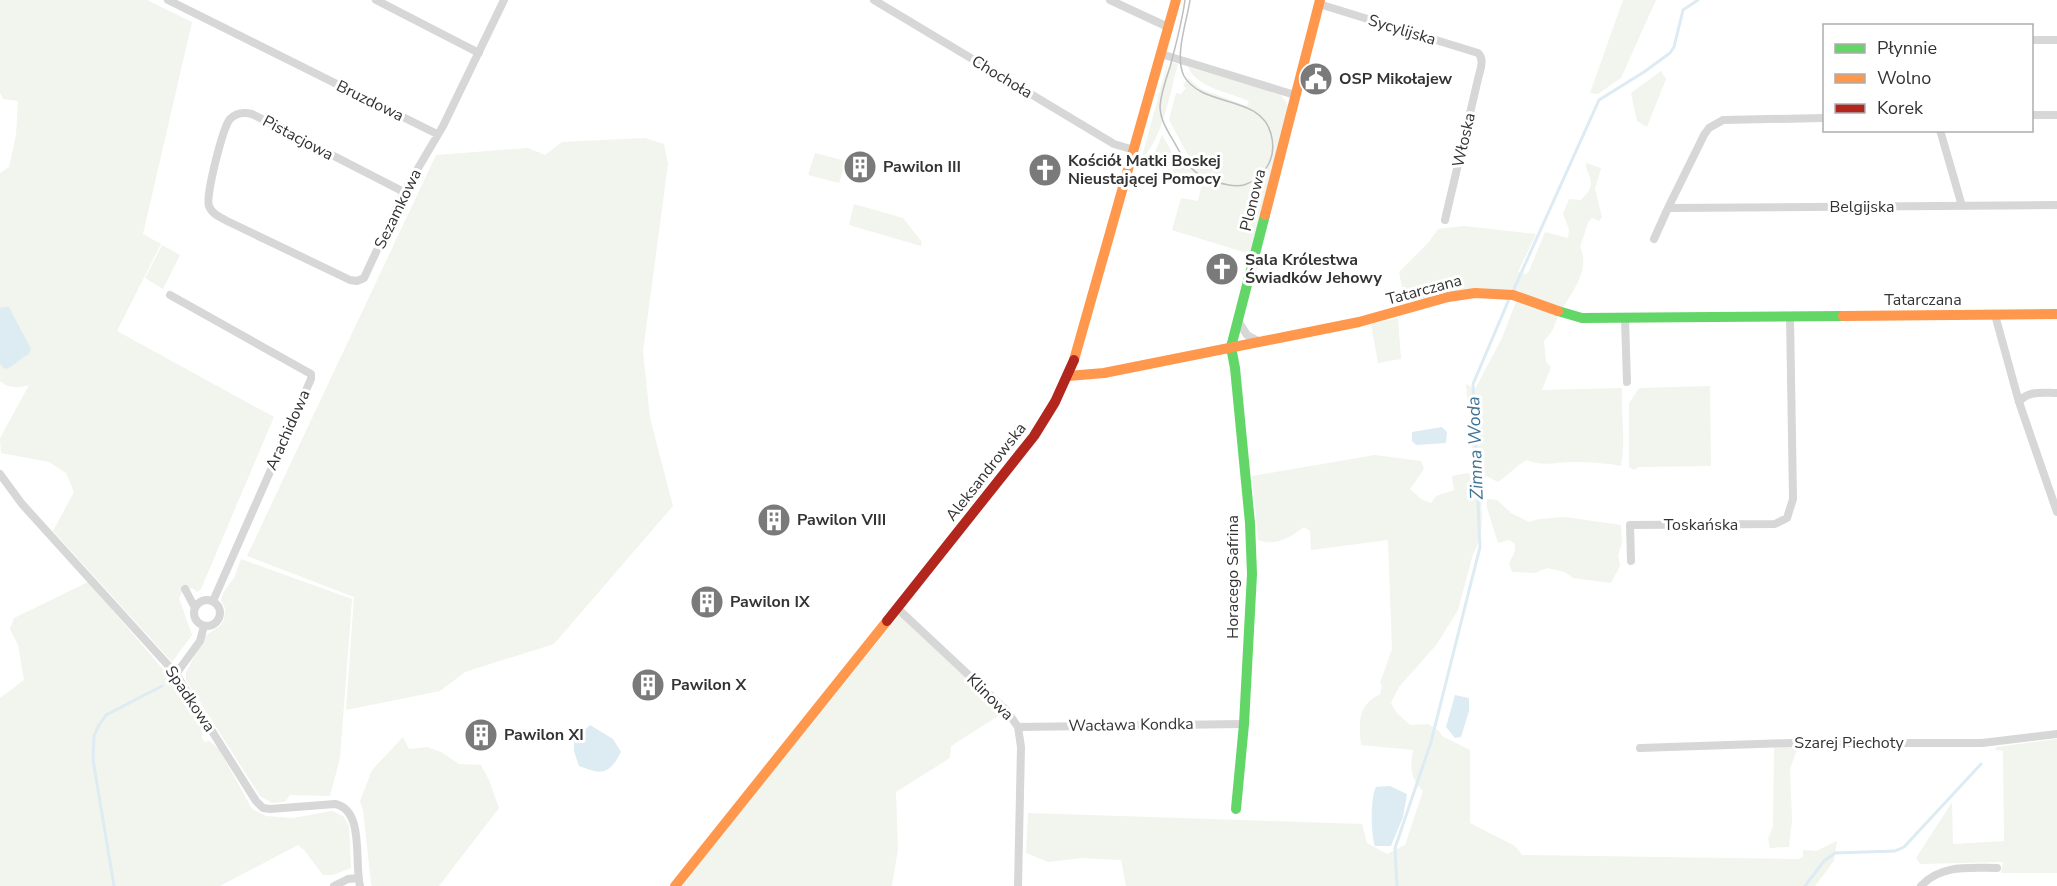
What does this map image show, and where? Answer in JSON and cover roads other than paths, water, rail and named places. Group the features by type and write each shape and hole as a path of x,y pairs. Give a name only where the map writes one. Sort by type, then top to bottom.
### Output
{"street":[{"name":"Bruzdowa","path":"168,0 437,134"},
{"path":"376,0 479,53"},
{"path":"437,134 504,0"},
{"name":"Chochoła","path":"874,0 1114,144 1134,150"},
{"path":"1110,0 1168,27"},
{"name":"Aleksandrowska","path":"675,886 1035,435 1052,408 1076,354 1176,0"},
{"name":"Sycylijska","path":"1319,2 1478,53 1482,60"},
{"name":"Plonowa","path":"1231,347 1319,2"},
{"path":"2033,40 2057,40"},
{"path":"1161,54 1295,95"},
{"name":"Włoska","path":"1445,220 1482,60"},
{"name":"Pistacjowa","path":"357,281 350,280 226,221 211,211 208,193 226,125 235,115 252,114 404,192"},
{"path":"2033,115 2057,115"},
{"path":"1654,239 1709,128 1723,120 1823,118"},
{"path":"1941,132 1962,206"},
{"name":"Sezamkowa","path":"357,281 364,278 404,192 437,134"},
{"name":"Belgijska","path":"1668,208 2057,205"},
{"name":"Tatarczana","path":"1068,376 1104,373 1387,315 1455,294 1476,292 1503,293 1571,316 1625,319 2057,314"},
{"name":"Arachidowa","path":"170,295 311,374 311,379 213,601"},
{"path":"1995,315 2019,402 2057,512"},
{"name":"Toskańska","path":"1631,561 1630,525 1775,524 1787,518 1793,500 1790,316"},
{"path":"1625,319 1627,382"},
{"path":"1238,321 1247,335 1258,341"},
{"name":"Horacego Safrina","path":"1231,347 1252,548 1244,724 1236,808"},
{"path":"2019,402 2025,395 2031,393 2057,393"},
{"name":"Spadkowa","path":"0,474 22,504 176,674 243,783 263,808 278,809 335,804 350,812 355,826 359,882"},
{"path":"213,601 220,610 219,619 214,624 204,626 196,619 198,605 213,601"},
{"name":"Klinowa","path":"897,608 998,702 1018,727 1021,747 1018,886"},
{"path":"176,674 200,641 204,626"},
{"name":"Wacława Kondka","path":"1018,727 1244,724"},
{"name":"Szarej Piechoty","path":"1640,748 1791,743 1982,743 2057,734"},
{"path":"1921,886 1939,872 1952,868 1997,868"},
{"path":"334,886 348,879 359,882"}],"waterway":[{"name":"Zimna Woda","path":"1513,291 1599,100 1670,53 1674,47 1683,10 1698,0"},
{"name":"Zimna Woda","path":"1397,886 1395,848 1431,742 1480,547 1473,384 1510,297"},
{"path":"114,886 93,760 94,736 106,715 162,686"},
{"path":"1805,886 1824,861 1835,853 1895,851 1904,847 1981,764"}],"tram line":[{"path":"1185,0 1179,34 1161,96 1160,111 1166,128 1190,167 1208,179 1234,186 1244,185 1258,178 1268,165 1272,150 1271,134 1265,121 1256,113 1204,93 1192,86 1184,76 1180,59 1190,0"}],"place":[{"name":"OSP Mikołajew","path":"1316,79"},
{"name":"Pawilon III","path":"860,167"},
{"name":"Kościół Matki Boskej Nieustającej Pomocy","path":"1045,170"},
{"name":"Sala Królestwa Świadków Jehowy","path":"1222,269"},
{"name":"Pawilon VIII","path":"774,520"},
{"name":"Pawilon IX","path":"707,602"},
{"name":"Pawilon X","path":"648,685"},
{"name":"Pawilon XI","path":"481,735"}]}
